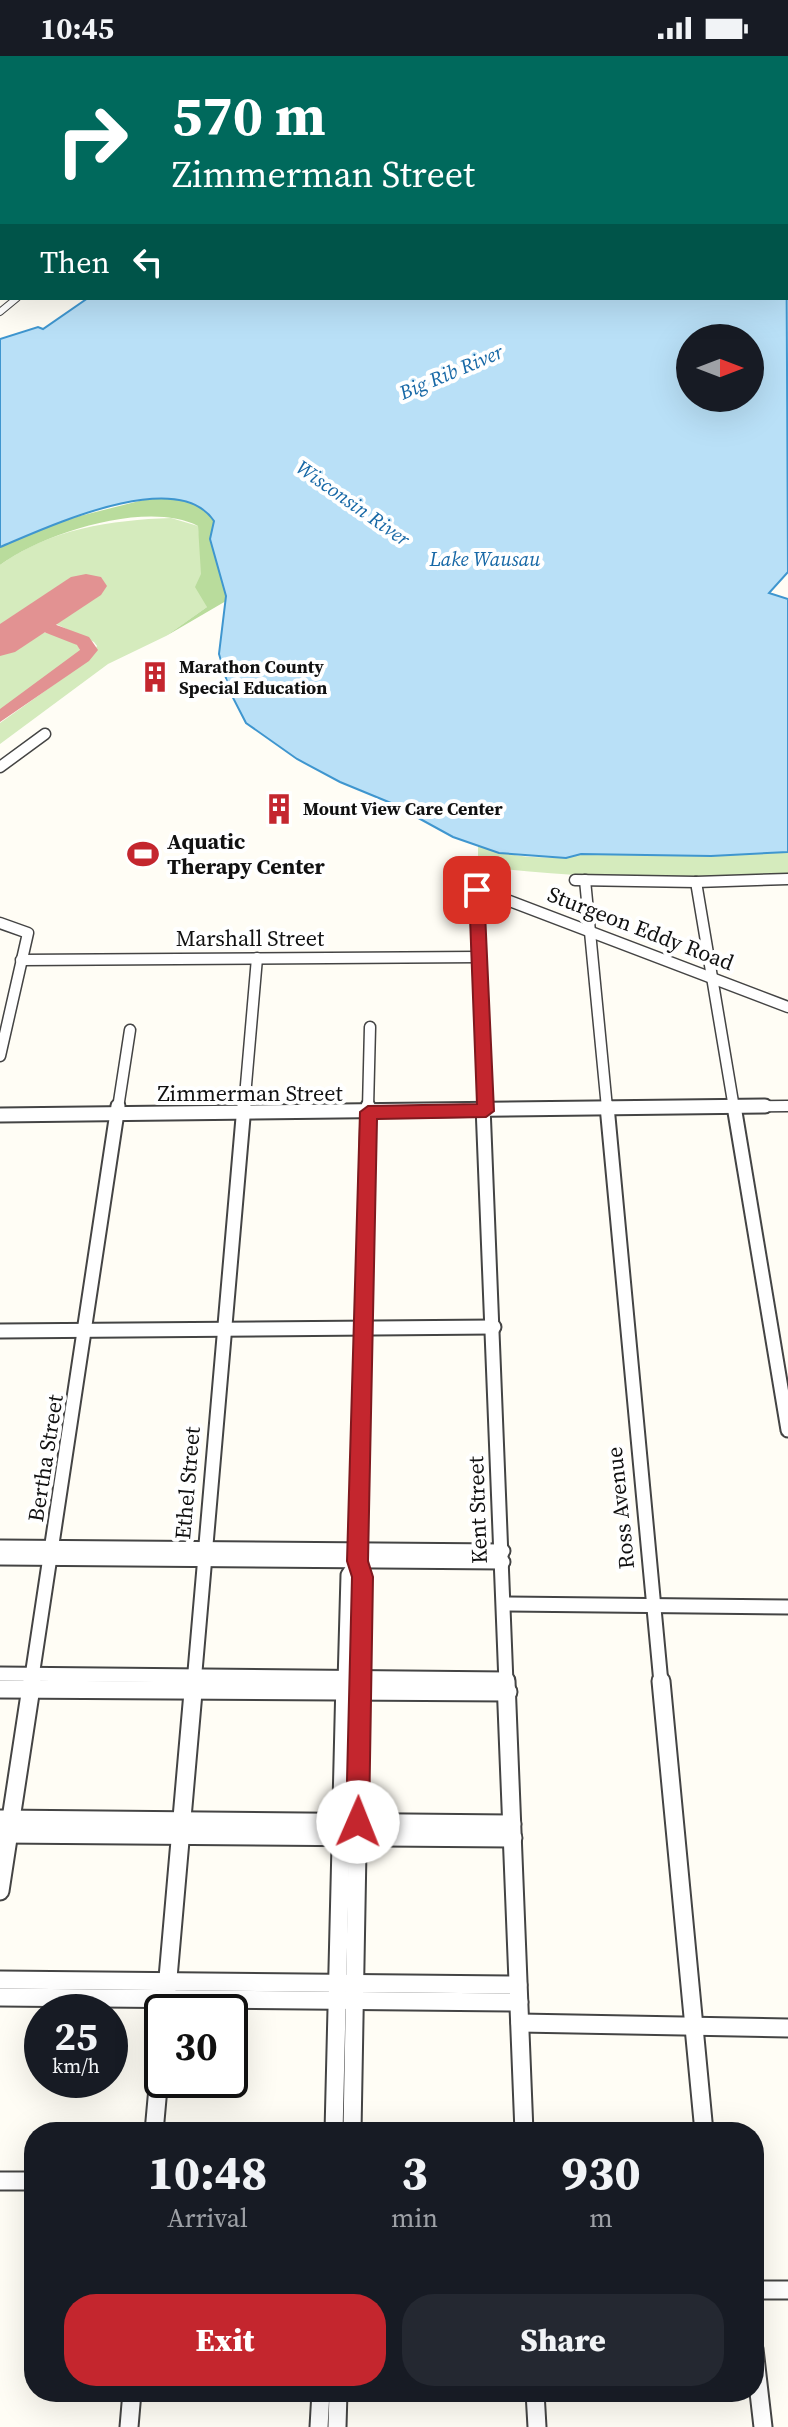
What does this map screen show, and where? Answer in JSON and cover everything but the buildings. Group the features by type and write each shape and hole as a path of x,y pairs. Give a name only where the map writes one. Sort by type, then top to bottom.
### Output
{"street":[{"path":"0,767 45,734"},
{"path":"788,879 696,882 788,1430"},
{"name":"Ross Avenue","path":"696,882 580,880 589,930 703,2122"},
{"name":"Sturgeon Eddy Road","path":"478,889 788,1007"},
{"name":"Kent Street","path":"478,889 475,894 486,1111 524,2122"},
{"path":"0,923 28,933 0,1056"},
{"name":"Marshall Street","path":"21,960 479,957"},
{"name":"Ethel Street","path":"166,1994 257,958"},
{"path":"352,2122 347,1992 354,1684 362,1577 358,1555 370,1027"},
{"name":"Bertha Street","path":"0,1891 5,1827 31,1682 130,1030"},
{"name":"Zimmerman Street","path":"0,1115 788,1106"},
{"path":"0,1331 494,1327"},
{"path":"0,1547 51,1553"},
{"path":"0,1558 51,1553 503,1556"},
{"path":"505,1604 788,1607"},
{"path":"0,1674 31,1682"},
{"path":"0,1689 31,1682 508,1686"},
{"path":"5,1827 512,1831"},
{"path":"0,1980 144,1995"},
{"path":"335,2122 347,1992"},
{"path":"248,1995 518,1993"},
{"path":"0,1997 144,1997"},
{"path":"520,2023 788,2028"},
{"path":"155,2122 157,2098"},
{"path":"0,2181 24,2181"},
{"path":"764,2290 788,2290"},
{"path":"129,2427 131,2402"},
{"path":"328,2421 335,2402"},
{"path":"536,2402 537,2427"},
{"path":"760,2402 763,2427"}],"green space":[{"path":"151,498 194,504 208,513 214,521 210,539 226,596 226,601 166,636 207,607 195,587 201,574 198,526 177,519 125,518 42,542 0,565 0,547 68,519"},
{"path":"171,518 198,526 207,607 166,636 108,664 0,744 0,723 90,659 97,646 54,623 58,615 93,590 74,582 0,631 0,565 60,535 104,524"},
{"path":"38,632 55,634 78,645 81,653 0,711 0,655"},
{"path":"478,846 516,855 543,857 581,854 711,856 788,852 788,876 633,877 517,871 478,866"}],"water":[{"name":"Lake Wausau","path":"85,300 787,300 788,572 769,593 788,599 788,852 711,856 581,854 566,858 499,853 453,837 391,803 340,782 297,759 246,723 230,692 219,654 226,596 210,539 214,521 196,506 172,499 111,506 79,515 0,547 0,339 38,327 43,329"}],"taxiway":[{"path":"0,717 89,650 83,641 32,621"}],"runway":[{"path":"0,643 86,586"}],"place":[{"name":"Marathon County Special Education","path":"155,677"},
{"name":"Mount View Care Center","path":"279,809"},
{"name":"Aquatic Therapy Center","path":"143,854"}],"route":[{"path":"358,1822 362,1577 357,1561 368,1112 486,1111 477,890"}],"water label":[{"name":"Big Rib River","path":"451,372"},
{"name":"Wisconsin River","path":"353,503"}]}
